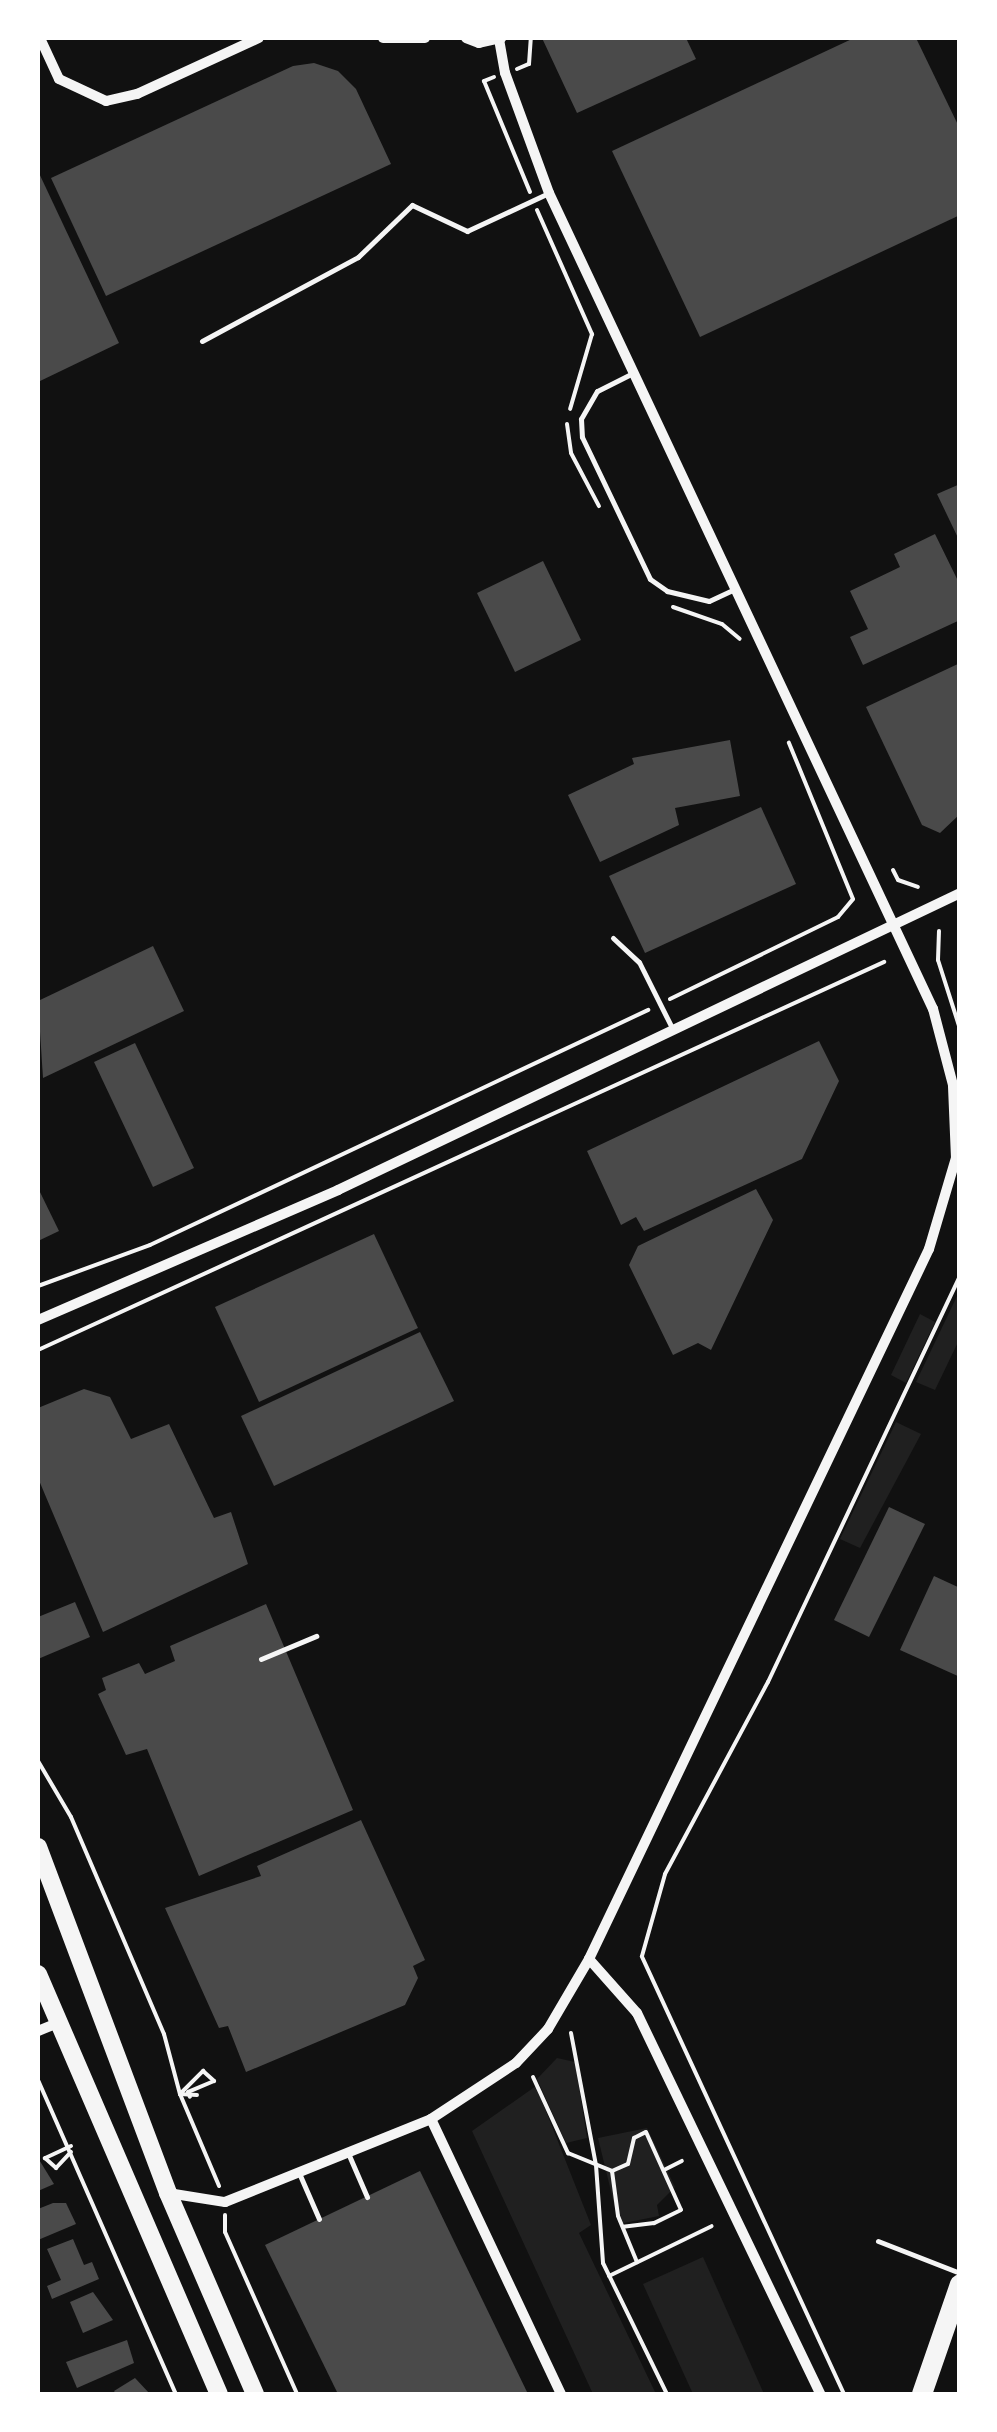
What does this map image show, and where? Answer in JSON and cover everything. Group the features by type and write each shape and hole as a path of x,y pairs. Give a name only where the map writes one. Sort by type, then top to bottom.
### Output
{"highway":[{"path":"922,2394 960,2284"}],"main road":[{"path":"38,1848 168,2193 254,2394"},
{"path":"38,1974 220,2394"}],"street":[{"path":"40,38 58,79 106,101 137,94 260,38"},
{"path":"383,38 425,38"},
{"path":"168,2193 225,2202 431,2118 516,2063 548,2029 589,1959 946,1204 957,1125 947,1048 549,194 505,73 500,38 466,38"},
{"path":"38,1320 338,1190 891,921 960,893"},
{"path":"589,1959 637,2013 820,2394"},
{"path":"38,2030 58,2023"},
{"path":"431,2118 561,2394"}],"lane":[{"path":"202,341 358,257 412,205 468,231 549,194"},
{"path":"634,373 596,391 581,419 582,437 650,579 666,591 709,601 735,589"},
{"path":"613,938 639,962 672,1028"},
{"path":"261,1659 316,1636"},
{"path":"348,2153 367,2196"},
{"path":"299,2173 320,2219"},
{"path":"878,2242 960,2273"}],"path":[{"path":"529,64 531,38"},
{"path":"484,81 592,334 566,433 606,520"},
{"path":"662,603 732,629 746,650"},
{"path":"38,1286 150,1245 838,918 853,899 787,738"},
{"path":"892,870 898,880 918,886"},
{"path":"939,931 938,960 960,1029"},
{"path":"38,1350 884,962"},
{"path":"844,2394 642,1956 665,1874 768,1682 960,1276"},
{"path":"38,1761 71,1818 156,2016 180,2094 225,2202 225,2232 297,2394"},
{"path":"571,2033 596,2165 598,2227 609,2276 667,2394"},
{"path":"203,2071 214,2081 188,2092 194,2096 180,2094 203,2071"},
{"path":"533,2078 568,2153 612,2171 628,2164 634,2138 646,2132 681,2210 654,2223 623,2227"},
{"path":"38,2080 176,2394"},
{"path":"66,2143 71,2147 45,2158 56,2168 70,2154"},
{"path":"664,2170 682,2161"},
{"path":"612,2171 623,2227 636,2262"},
{"path":"609,2276 712,2226"}],"shaded area":[{"path":"959,1292 959,1340 935,1390 916,1382"},
{"path":"920,1314 935,1322 906,1383 891,1375"},
{"path":"896,1422 921,1434 860,1548 840,1539"},
{"path":"557,2058 575,2062 587,2138 566,2143 537,2079"},
{"path":"536,2086 591,2225 579,2233 656,2394 593,2394 472,2131"},
{"path":"647,2128 675,2187 657,2205 659,2216 619,2224 598,2138"},
{"path":"703,2257 764,2394 693,2394 643,2284"}],"building":[{"path":"542,38 686,38 696,59 577,113"},
{"path":"854,38 916,38 960,129 960,215 700,337 612,151"},
{"path":"314,63 338,71 356,89 391,164 106,296 51,178 293,66"},
{"path":"38,171 119,343 38,382"},
{"path":"960,484 960,542 937,494"},
{"path":"935,534 960,585 960,620 863,665 850,637 868,629 850,591 900,567 894,554"},
{"path":"543,561 581,640 515,672 477,593"},
{"path":"960,663 960,814 940,833 922,825 866,707"},
{"path":"730,740 740,796 675,808 679,825 600,862 568,795 634,764 632,758"},
{"path":"761,807 796,884 645,953 609,876"},
{"path":"153,946 184,1011 43,1078 38,1001"},
{"path":"819,1041 839,1081 802,1159 644,1231 636,1217 621,1225 587,1151"},
{"path":"135,1043 194,1168 153,1187 94,1062"},
{"path":"38,1188 59,1231 38,1241"},
{"path":"756,1189 773,1220 711,1350 698,1343 673,1355 629,1265 638,1246"},
{"path":"374,1234 418,1328 259,1402 215,1307"},
{"path":"420,1332 454,1401 274,1486 241,1416"},
{"path":"84,1389 110,1397 131,1439 169,1424 214,1518 231,1512 248,1564 103,1632 38,1478 38,1408"},
{"path":"889,1507 925,1524 869,1637 834,1620"},
{"path":"934,1576 960,1588 960,1677 900,1650"},
{"path":"75,1602 90,1637 38,1659 38,1617"},
{"path":"266,1604 353,1810 199,1876 147,1749 126,1755 98,1694 106,1690 102,1678 139,1663 145,1674 175,1661 170,1646"},
{"path":"361,1820 425,1960 413,1966 418,1978 405,2005 246,2072 228,2026 219,2028 165,1908 261,1876 257,1866"},
{"path":"38,2158 54,2184 38,2191"},
{"path":"420,2171 528,2394 338,2394 265,2245"},
{"path":"66,2203 76,2224 38,2240 38,2209"},
{"path":"73,2239 84,2265 92,2262 99,2279 52,2299 47,2286 61,2280 47,2249"},
{"path":"93,2292 113,2320 83,2333 70,2302"},
{"path":"127,2340 134,2363 77,2388 66,2362"},
{"path":"135,2378 150,2394 116,2394 114,2391"}]}
